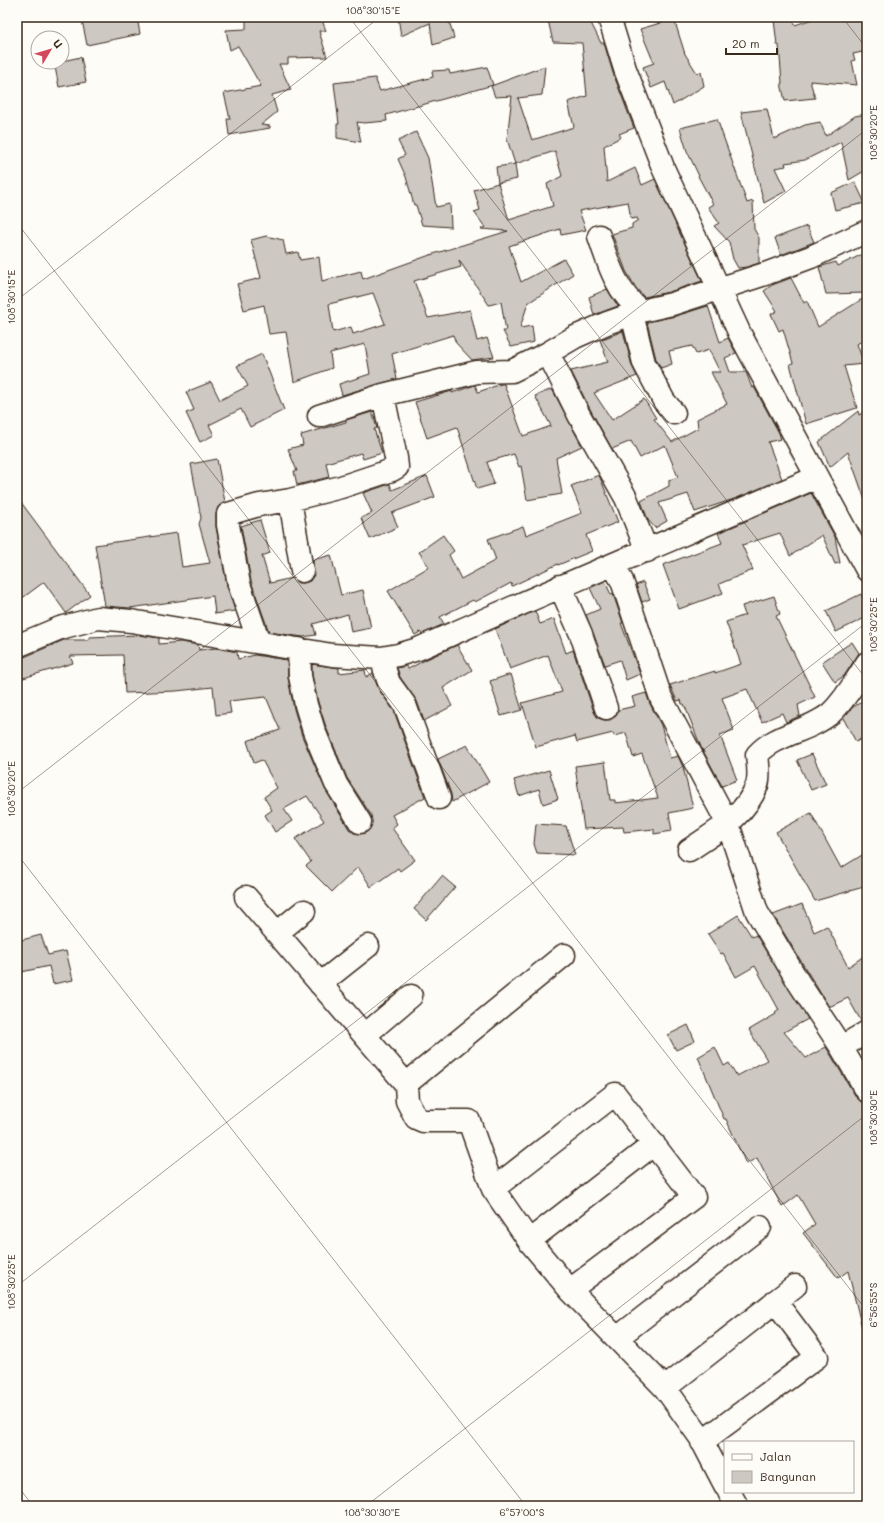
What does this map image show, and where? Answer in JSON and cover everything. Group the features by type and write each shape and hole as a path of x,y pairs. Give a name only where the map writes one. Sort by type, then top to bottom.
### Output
{"street":[{"path":"609,17 625,69 664,170 719,288 751,354 867,570"},
{"path":"319,416 382,395 477,372 512,371 548,353 575,337 636,313 672,304 765,274 811,257 867,231"},
{"path":"599,236 610,268 625,297 632,304 636,313 644,363 664,401 674,413"},
{"path":"548,353 579,415 626,498 647,551"},
{"path":"259,642 239,584 228,525 228,514 259,505 290,500 341,487 397,467 382,395"},
{"path":"17,646 60,628 98,618 131,621 332,655 381,658 398,655 418,649 560,586 647,551 818,477"},
{"path":"290,500 302,571"},
{"path":"613,565 622,582 661,698 728,824 757,912 799,983 841,1047 867,1091"},
{"path":"560,586 581,634 606,708"},
{"path":"299,649 300,676 306,705 314,731 336,784 360,822"},
{"path":"381,658 389,683 405,705 439,798"},
{"path":"688,850 728,824 744,808 758,784 757,754 769,744 810,725 831,713 848,692 867,663"},
{"path":"246,897 406,1084 407,1101 416,1118 423,1121 469,1121 493,1189 529,1240 570,1290 665,1388 702,1442 724,1483"},
{"path":"277,933 304,912"},
{"path":"320,984 368,946"},
{"path":"406,1084 564,955"},
{"path":"365,1035 411,996"},
{"path":"841,1047 867,1032"},
{"path":"493,1189 615,1094 654,1144 694,1197 570,1290"},
{"path":"529,1240 654,1144"},
{"path":"617,1338 760,1227"},
{"path":"665,1388 795,1286"},
{"path":"702,1442 817,1357 775,1301"},
{"path":"730,1493 737,1506"}],"building":[{"path":"98,17 137,17 140,34 87,45 82,20"},
{"path":"246,17 321,17 326,31 319,31 327,57 288,58 288,64 279,64 291,90 272,95 277,112 261,125 270,126 270,128 229,135 227,119 230,119 224,93 261,86 238,46 230,50 226,30 246,29"},
{"path":"398,17 448,17 454,38 433,45 430,23 401,36"},
{"path":"556,17 588,17 601,43 604,43 613,73 634,128 619,134 621,137 604,146 607,182 635,168 642,185 655,179 702,281 669,292 644,297 636,288 626,271 612,234 632,228 632,224 638,220 637,218 631,219 628,202 579,211 586,230 561,235 560,229 509,246 521,282 564,259 573,274 528,303 520,328 532,326 534,342 511,347 503,331 506,331 501,302 489,305 459,260 461,267 414,281 428,318 470,310 477,341 487,338 494,357 472,360 456,343 453,335 392,354 397,379 342,395 339,384 370,374 365,344 330,353 332,368 294,382 286,332 269,334 264,305 244,310 237,284 261,278 251,240 266,236 283,240 286,254 298,252 300,260 319,257 322,281 361,271 363,279 430,255 508,231 481,229 485,227 474,212 480,210 474,190 498,183 509,220 553,206 547,184 562,176 555,151 515,164 507,139 512,96 495,97 491,86 545,66 542,95 518,98 532,140 574,127 568,102 587,96 582,43 553,42 548,20","holes":["373,293 385,324 353,334 351,327 333,332 329,304"]},
{"path":"783,17 792,17 795,25 818,17 866,17 867,51 853,54 855,60 852,61 857,85 810,81 815,98 785,101 781,83 779,45 777,45 774,20"},
{"path":"674,19 685,54 697,73 701,72 704,86 673,105 665,82 651,88 643,67 654,63 640,29"},
{"path":"81,57 86,82 59,87 56,70 70,70 70,59"},
{"path":"487,67 493,85 386,115 387,121 364,123 357,122 361,142 337,138 337,124 339,124 334,83 375,78 380,91 433,77 432,71 449,70 450,74"},
{"path":"767,109 774,139 805,125 820,122 826,136 855,116 867,114 867,139 860,141 866,170 849,180 841,142 805,160 785,163 786,166 775,168 786,191 764,203 741,112"},
{"path":"717,119 747,203 753,201 754,229 759,238 759,263 747,267 738,268 733,259 729,242 714,226 719,223 708,207 713,204 687,151 680,128"},
{"path":"416,132 428,158 436,207 450,204 451,227 422,225 416,205 414,205 406,177 398,159 405,155 398,141"},
{"path":"515,164 517,179 498,183 496,167"},
{"path":"855,182 865,203 835,210 831,193"},
{"path":"807,226 814,242 781,255 775,238"},
{"path":"867,252 867,293 826,294 819,267 836,262 838,266"},
{"path":"791,278 804,303 807,301 818,327 867,296 867,338 857,344 864,364 844,366 857,408 806,424 790,364 793,363 783,329 779,331 771,314 777,311 764,291 772,285"},
{"path":"607,289 618,306 594,315 589,297"},
{"path":"708,306 720,342 728,338 736,353 725,358 730,372 746,372 752,388 754,387 779,433 781,439 768,442 782,479 737,498 695,512 688,494 659,503 667,521 655,528 648,520 641,501 669,486 669,480 678,477 665,445 640,458 631,441 612,449 571,371 608,362 600,340 623,331 632,366 637,376 594,393 612,420 644,399 656,418 654,419 672,442 698,428 697,419 727,404 711,372 720,372 709,350 696,354 692,346 669,351 672,364 661,368 656,359 647,322 676,316"},
{"path":"262,354 284,410 250,427 241,409 209,425 214,435 200,442 186,413 194,410 186,392 211,382 220,400 248,386 237,366"},
{"path":"504,384 523,436 551,426 535,396 552,389 582,446 556,458 562,494 527,500 521,466 519,467 514,454 487,462 494,484 477,489 457,427 427,438 415,402 452,391 452,393 475,385 478,392"},
{"path":"867,410 867,499 865,500 848,452 830,467 819,442 858,411 859,415"},
{"path":"372,412 377,428 374,429 382,453 363,459 361,453 326,463 329,477 297,485 294,471 297,471 288,449 303,445 301,435 346,422 346,420"},
{"path":"217,459 225,502 218,507 216,514 216,527 227,586 235,611 215,614 213,596 130,608 105,606 95,545 177,533 182,567 210,563 199,524 201,518 191,464"},
{"path":"599,475 618,522 586,535 592,551 558,564 512,586 511,583 475,602 473,600 440,617 444,624 422,634 420,632 415,635 388,591 429,567 419,552 443,535 454,551 449,555 461,579 496,560 488,539 523,526 526,535 582,513 571,486"},
{"path":"427,476 435,497 392,513 398,527 370,539 361,518 372,513 363,493 390,484 392,490"},
{"path":"811,493 835,537 840,563 835,564 822,535 790,556 780,533 742,545 753,570 719,584 723,593 679,609 663,565 722,543 718,533"},
{"path":"17,497 90,595 66,613 44,582 17,602"},
{"path":"260,520 270,553 262,556 270,583 292,578 298,583 310,581 314,575 313,560 331,555 341,595 363,590 371,628 351,632 348,614 313,624 316,635 303,637 269,632 251,581 241,526"},
{"path":"605,581 611,595 613,594 623,623 621,623 640,674 626,680 620,660 605,665 586,615 600,609 590,588"},
{"path":"643,582 650,599 642,602 636,585"},
{"path":"861,594 867,606 867,617 836,632 826,611"},
{"path":"774,596 780,614 776,616 815,697 798,705 800,716 786,722 782,713 762,722 747,689 722,698 734,730 720,735 737,780 722,786 701,747 684,704 682,704 681,700 677,701 670,685 715,671 715,673 741,664 726,622 745,615 742,606"},
{"path":"535,611 540,624 554,619 566,653 573,650 594,712 598,718 610,720 616,716 618,710 635,706 632,697 646,693 661,725 670,758 678,756 683,767 693,808 669,813 672,831 654,834 654,829 624,832 623,827 584,829 575,766 605,762 610,800 615,800 615,803 658,798 642,754 633,757 626,733 614,736 613,733 577,742 575,736 536,747 522,703 562,692 548,655 510,669 495,629"},
{"path":"139,635 159,638 159,644 181,642 198,645 199,650 216,648 237,652 238,659 255,655 287,660 288,678 294,709 302,736 325,789 349,829 354,833 360,834 367,832 371,827 371,815 347,778 326,727 318,702 312,674 312,664 339,668 339,673 365,670 366,677 373,673 379,690 394,711 425,797 392,815 397,824 392,828 415,860 400,871 398,868 371,887 358,867 332,892 306,866 311,862 295,839 324,821 307,796 284,809 292,821 275,832 265,815 272,810 264,797 277,788 262,760 254,763 247,741 280,730 266,697 229,701 231,713 216,715 213,687 176,691 125,693 123,655 70,656 73,663 20,679 17,668 17,658 22,658 64,640 89,640 89,637"},
{"path":"852,642 859,653 844,676 835,682 822,662"},
{"path":"457,645 472,670 443,688 452,706 424,721 417,701 400,677 397,668 406,666 408,669"},
{"path":"511,674 522,710 501,716 490,681"},
{"path":"867,699 867,735 856,742 843,718 853,707"},
{"path":"467,745 489,782 452,802 451,794 438,759"},
{"path":"812,754 826,784 811,790 797,760"},
{"path":"549,770 558,799 543,804 539,789 519,796 514,780"},
{"path":"811,813 841,868 867,852 867,886 815,901 776,832"},
{"path":"536,824 566,826 575,855 537,853 534,844"},
{"path":"442,876 455,887 426,920 414,909"},
{"path":"802,904 814,932 827,926 848,967 867,954 867,1020 861,1021 848,998 829,1007 773,915"},
{"path":"738,915 752,937 756,935 808,1019 784,1032 806,1058 826,1047 856,1097 861,1102 867,1103 867,1327 862,1328 848,1271 838,1278 803,1233 815,1224 798,1195 782,1207 757,1158 746,1164 726,1119 724,1119 698,1057 715,1047 724,1066 729,1063 737,1076 767,1060 749,1030 776,1014 775,1013 779,1010 755,966 736,977 723,953 721,954 708,934"},
{"path":"41,935 48,955 66,951 73,980 53,984 49,966 17,973 17,952 20,951 18,941"},
{"path":"688,1025 695,1041 676,1050 668,1035"}]}
